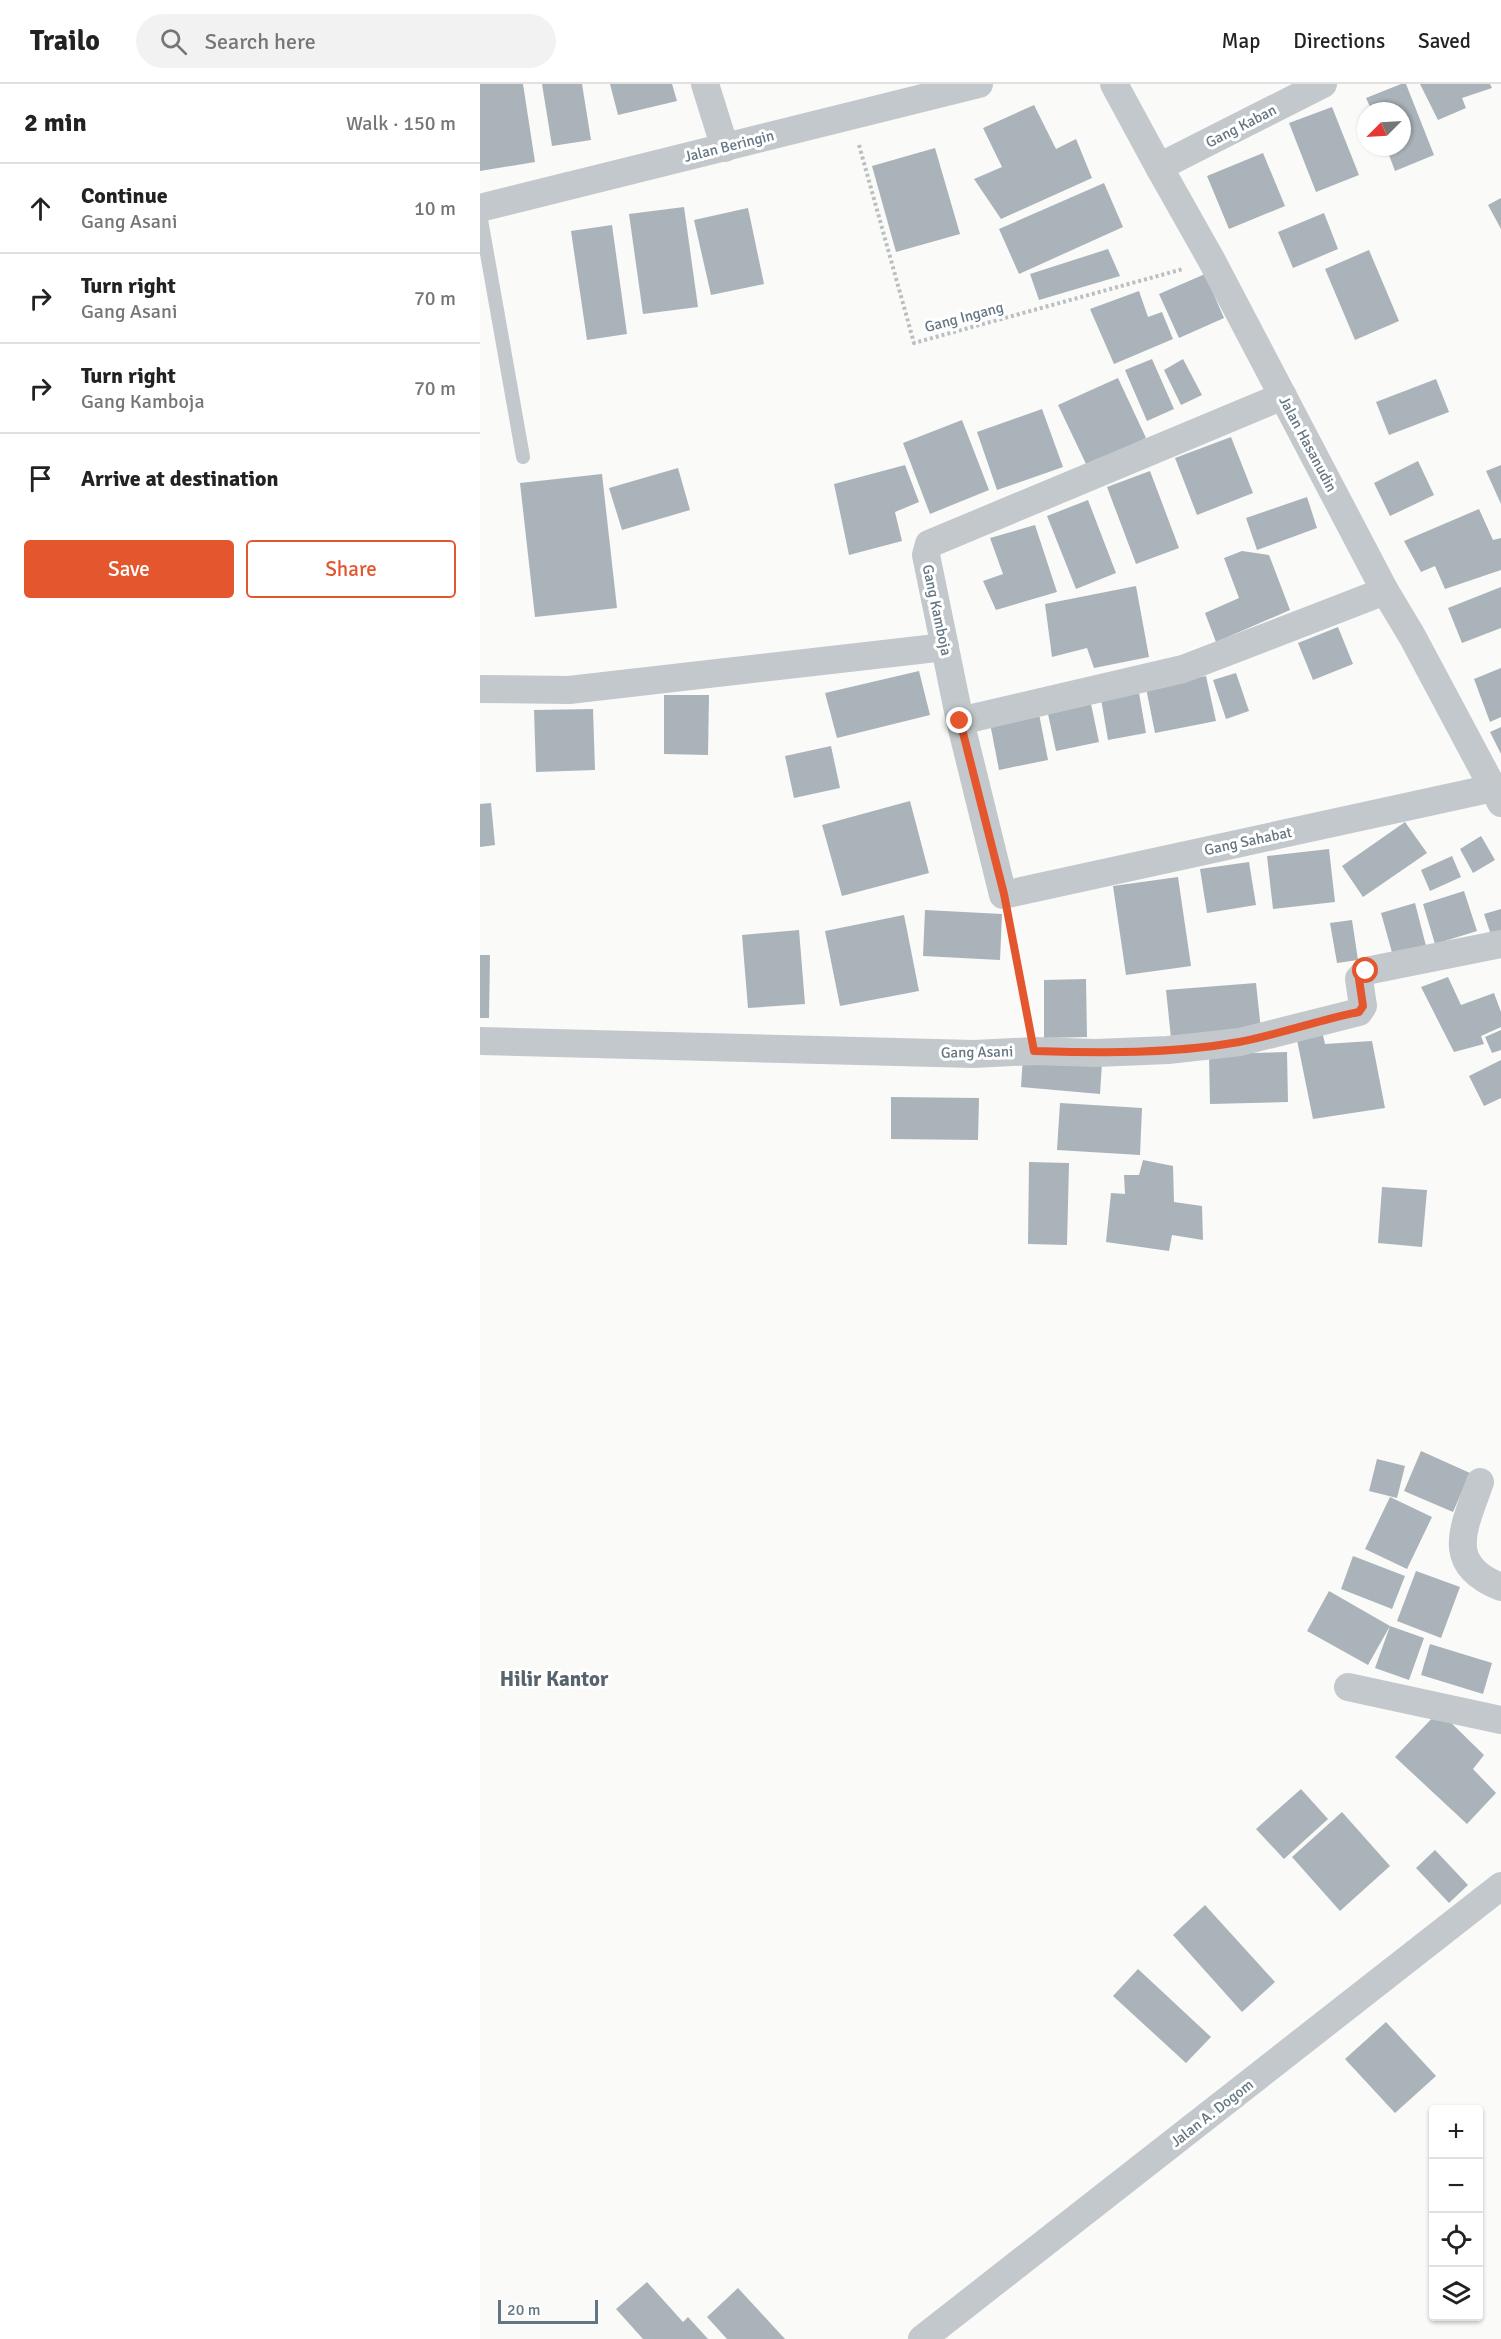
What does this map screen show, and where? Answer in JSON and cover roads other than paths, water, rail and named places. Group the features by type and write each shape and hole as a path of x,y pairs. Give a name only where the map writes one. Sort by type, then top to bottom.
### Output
{"street":[{"path":"705,84 725,148"},
{"name":"Jalan Beringin","path":"480,208 979,84"},
{"name":"Jalan Hasanudin","path":"1114,84 1158,168 1212,261 1385,591 1412,636 1497,796"},
{"name":"Gang Kaban","path":"1158,168 1323,84"},
{"name":"Gang Kamboja","path":"1004,894 960,721 926,555 929,544 1283,396"},
{"path":"960,721 1183,669 1385,591"},
{"path":"480,689 569,690 945,647"},
{"name":"Gang Sahabat","path":"1004,894 1497,796"},
{"name":"Gang Asani","path":"480,1041 974,1054 1168,1050 1240,1042 1359,1012 1363,1006 1359,979 1366,971 1501,944"},
{"path":"1480,1482 1464,1527 1463,1552 1471,1570 1501,1587"},
{"path":"1348,1687 1501,1720"},
{"name":"Jalan A. Dogom","path":"922,2339 1501,1886"}],"lane":[{"path":"480,214 523,457"}],"district":[{"name":"Hilir Kantor","path":"554,1679"}]}
